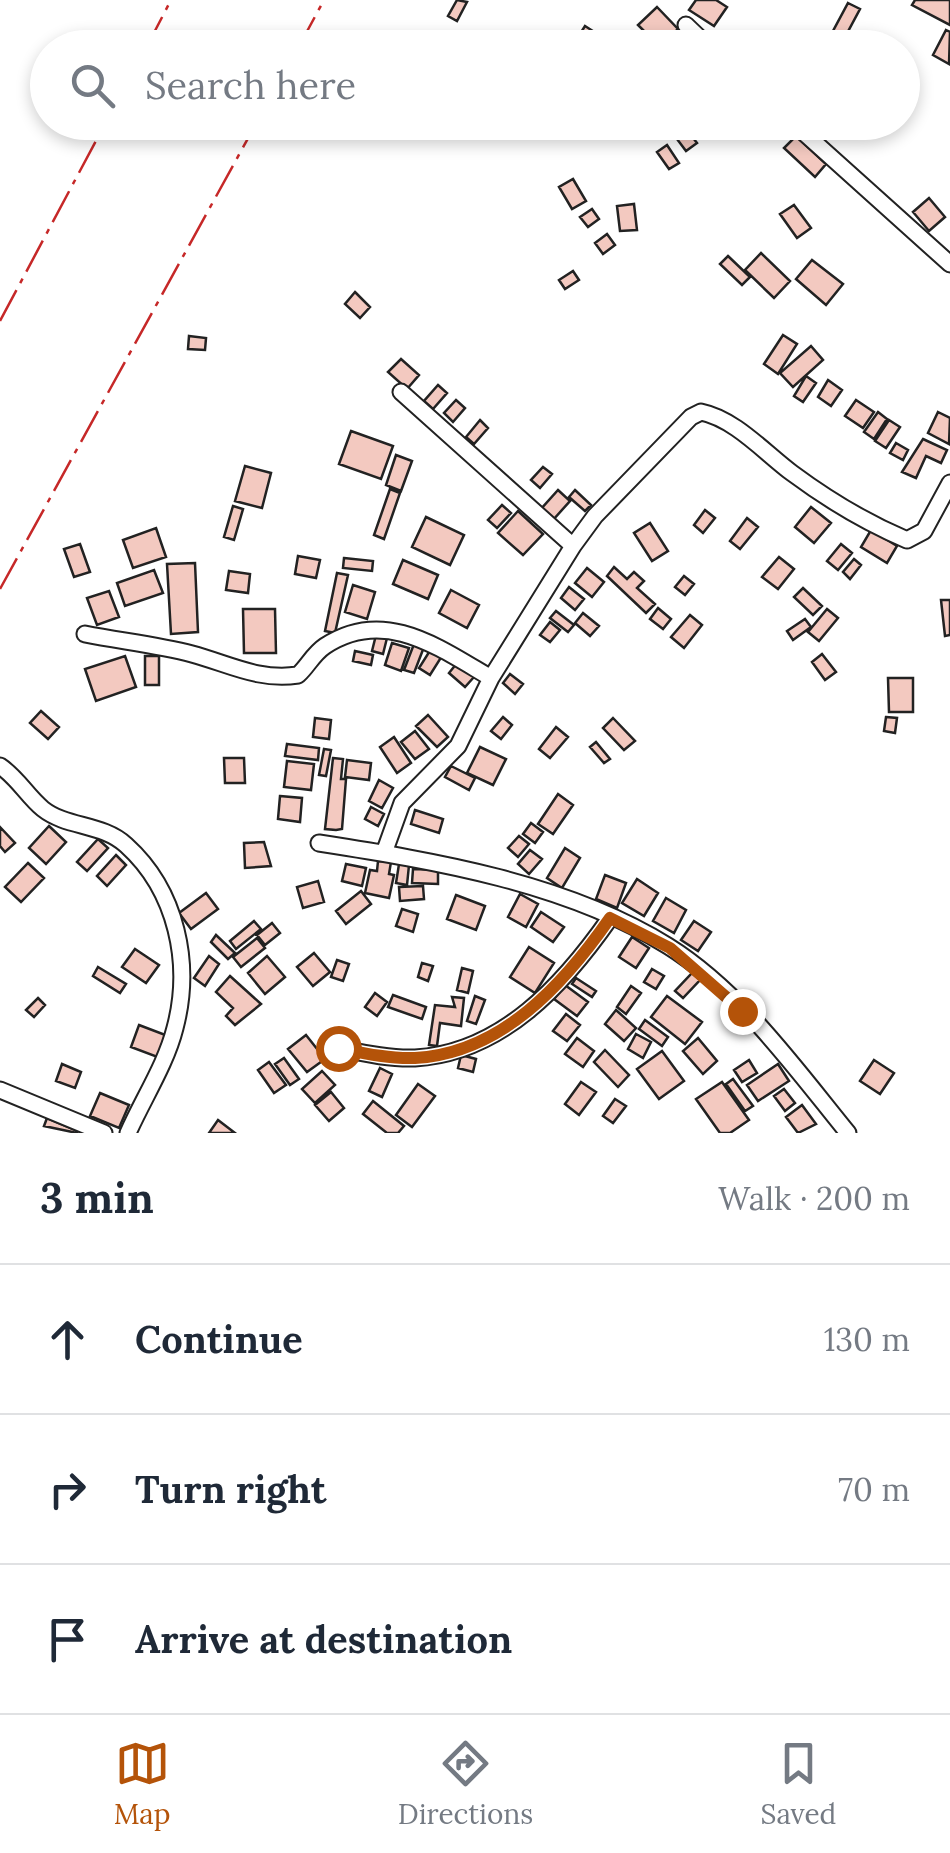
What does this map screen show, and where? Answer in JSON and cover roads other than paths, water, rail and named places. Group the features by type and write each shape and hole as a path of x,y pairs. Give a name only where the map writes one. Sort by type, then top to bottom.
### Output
{"street":[{"path":"686,25 691,30"},
{"path":"812,140 950,264"},
{"path":"401,392 572,546"},
{"path":"384,853 402,803 458,746 490,678 572,546 624,484 701,412 720,418 794,475 871,524 907,540 924,532 950,483"},
{"path":"85,634 192,654 250,674 288,676 303,671 316,652 346,634 371,628 396,630 423,638 490,678"},
{"path":"0,766 47,812 101,828 126,845 163,893 172,915 182,973 175,1028 128,1133"},
{"path":"319,843 384,853 512,884 610,918 670,948 705,974 801,1075 848,1133"},
{"path":"338,1048 416,1058 454,1050 499,1031 562,980 610,918"},
{"path":"0,1090 104,1133"}]}
